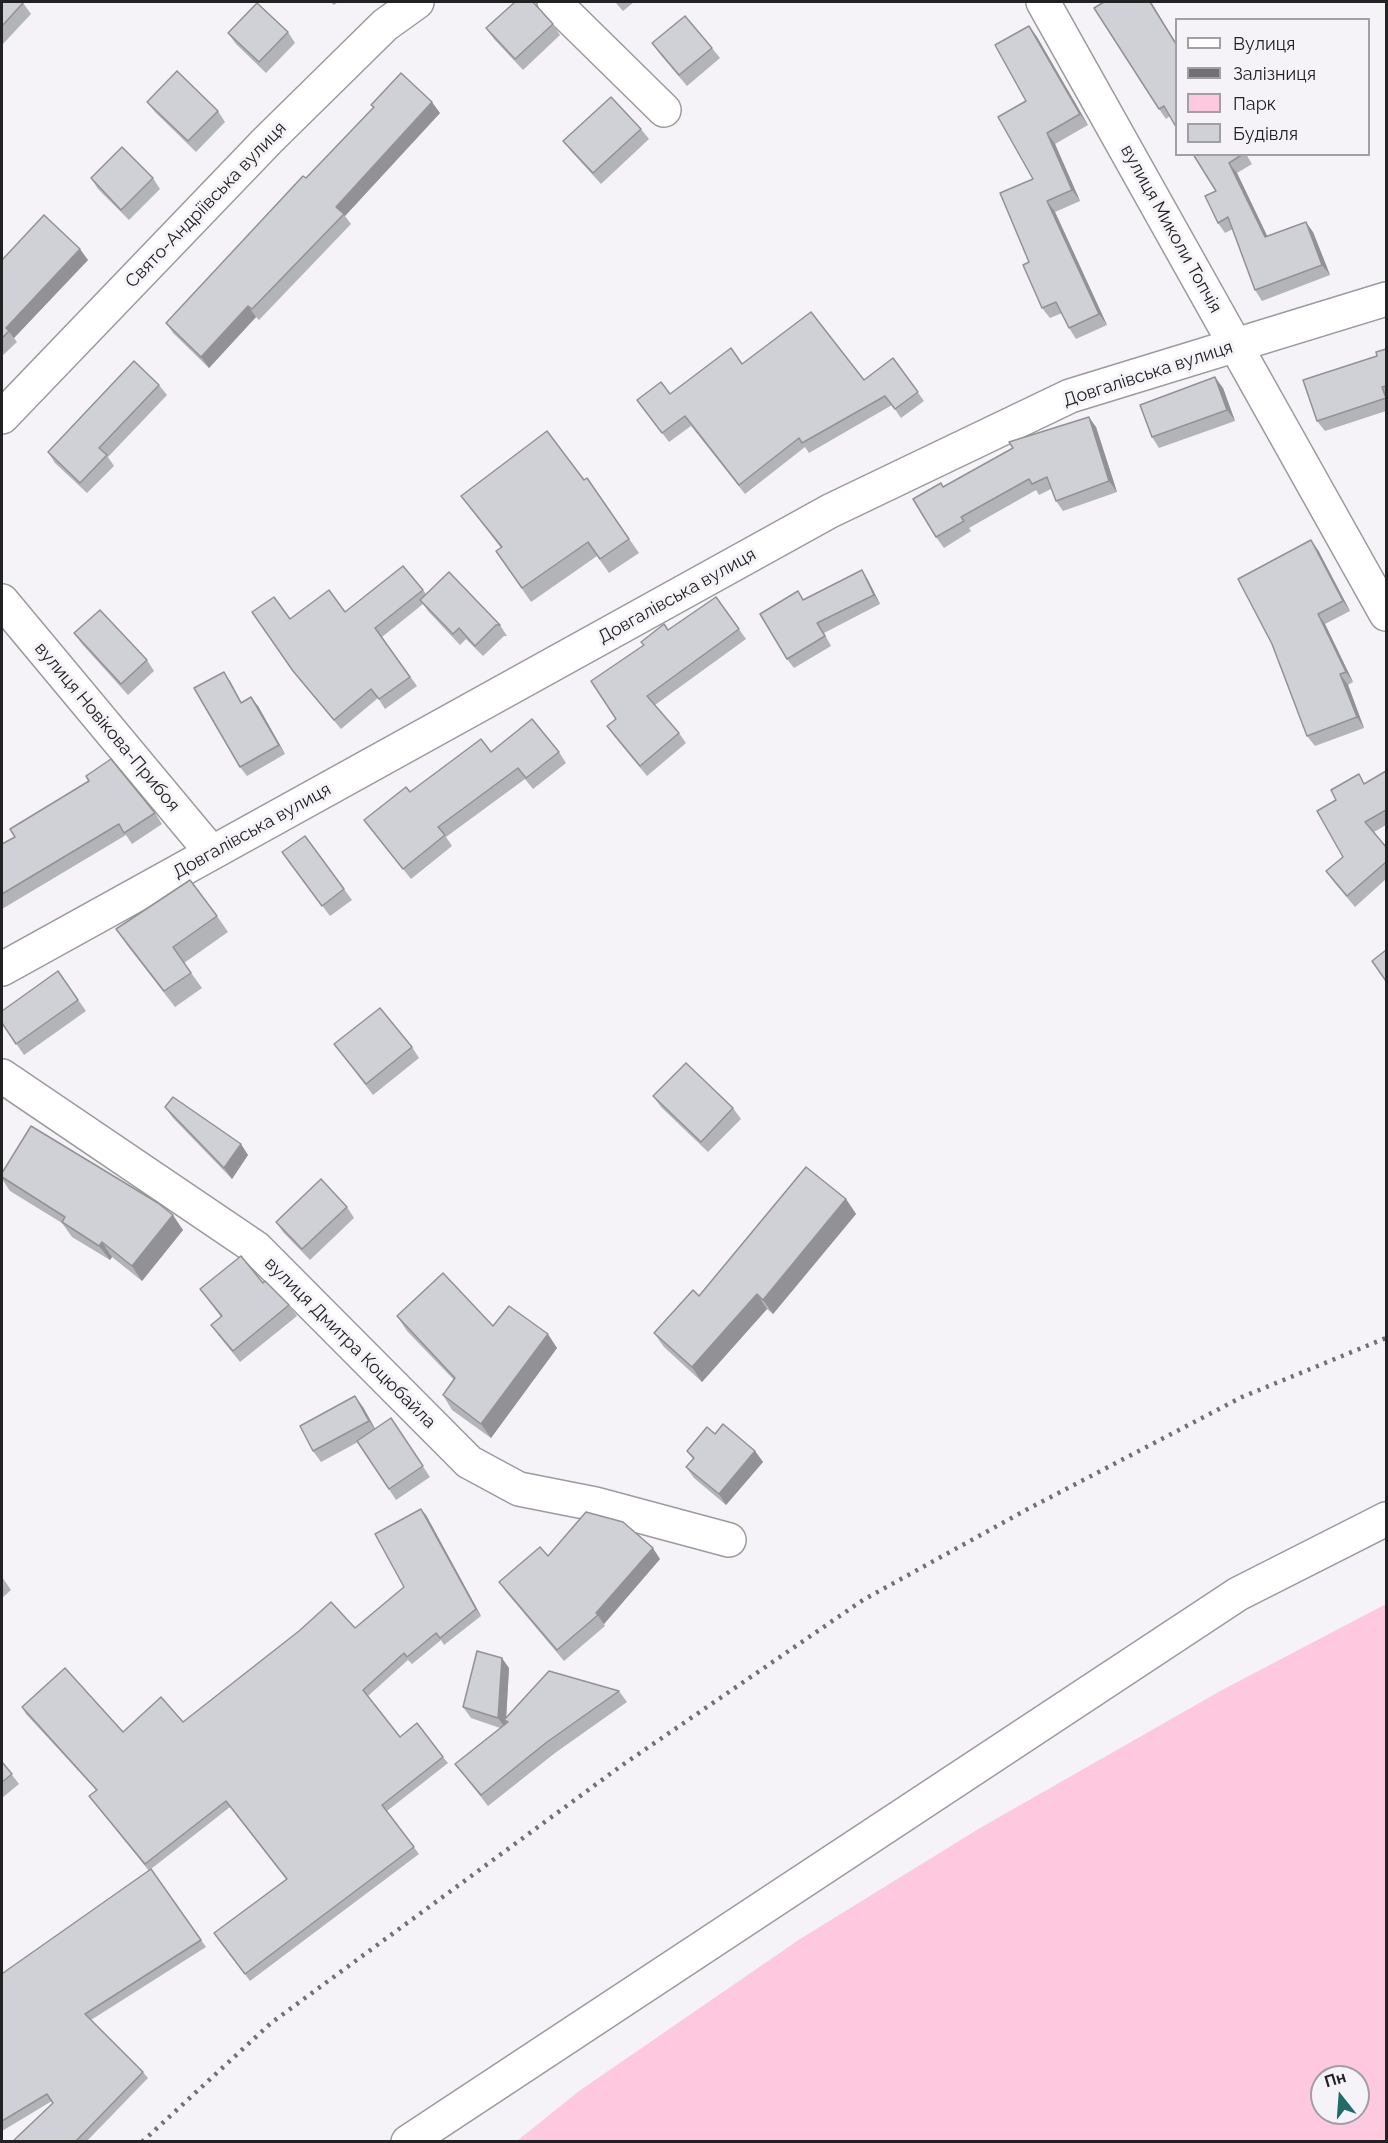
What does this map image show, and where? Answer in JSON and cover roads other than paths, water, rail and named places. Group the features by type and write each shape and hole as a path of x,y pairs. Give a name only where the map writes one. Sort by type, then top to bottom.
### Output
{"street":[{"name":"Свято-Андріївська вулиця","path":"2,417 268,140 385,24 417,2"},
{"path":"554,2 664,110"},
{"name":"вулиця Миколи Топчія","path":"1043,2 1386,614"},
{"name":"Довгалівська вулиця","path":"2,969 830,511 1070,396 1386,299"},
{"name":"вулиця Новікова-Прибоя","path":"2,601 212,853"},
{"name":"вулиця Дмитра Коцюбайла","path":"2,1076 256,1248 469,1462 519,1489 595,1504 729,1539"},
{"path":"408,2142 1238,1594 1386,1519"}],"railway":[{"path":"142,2142 271,2023 621,1766 863,1600 1026,1510 1242,1397 1386,1338"}]}
